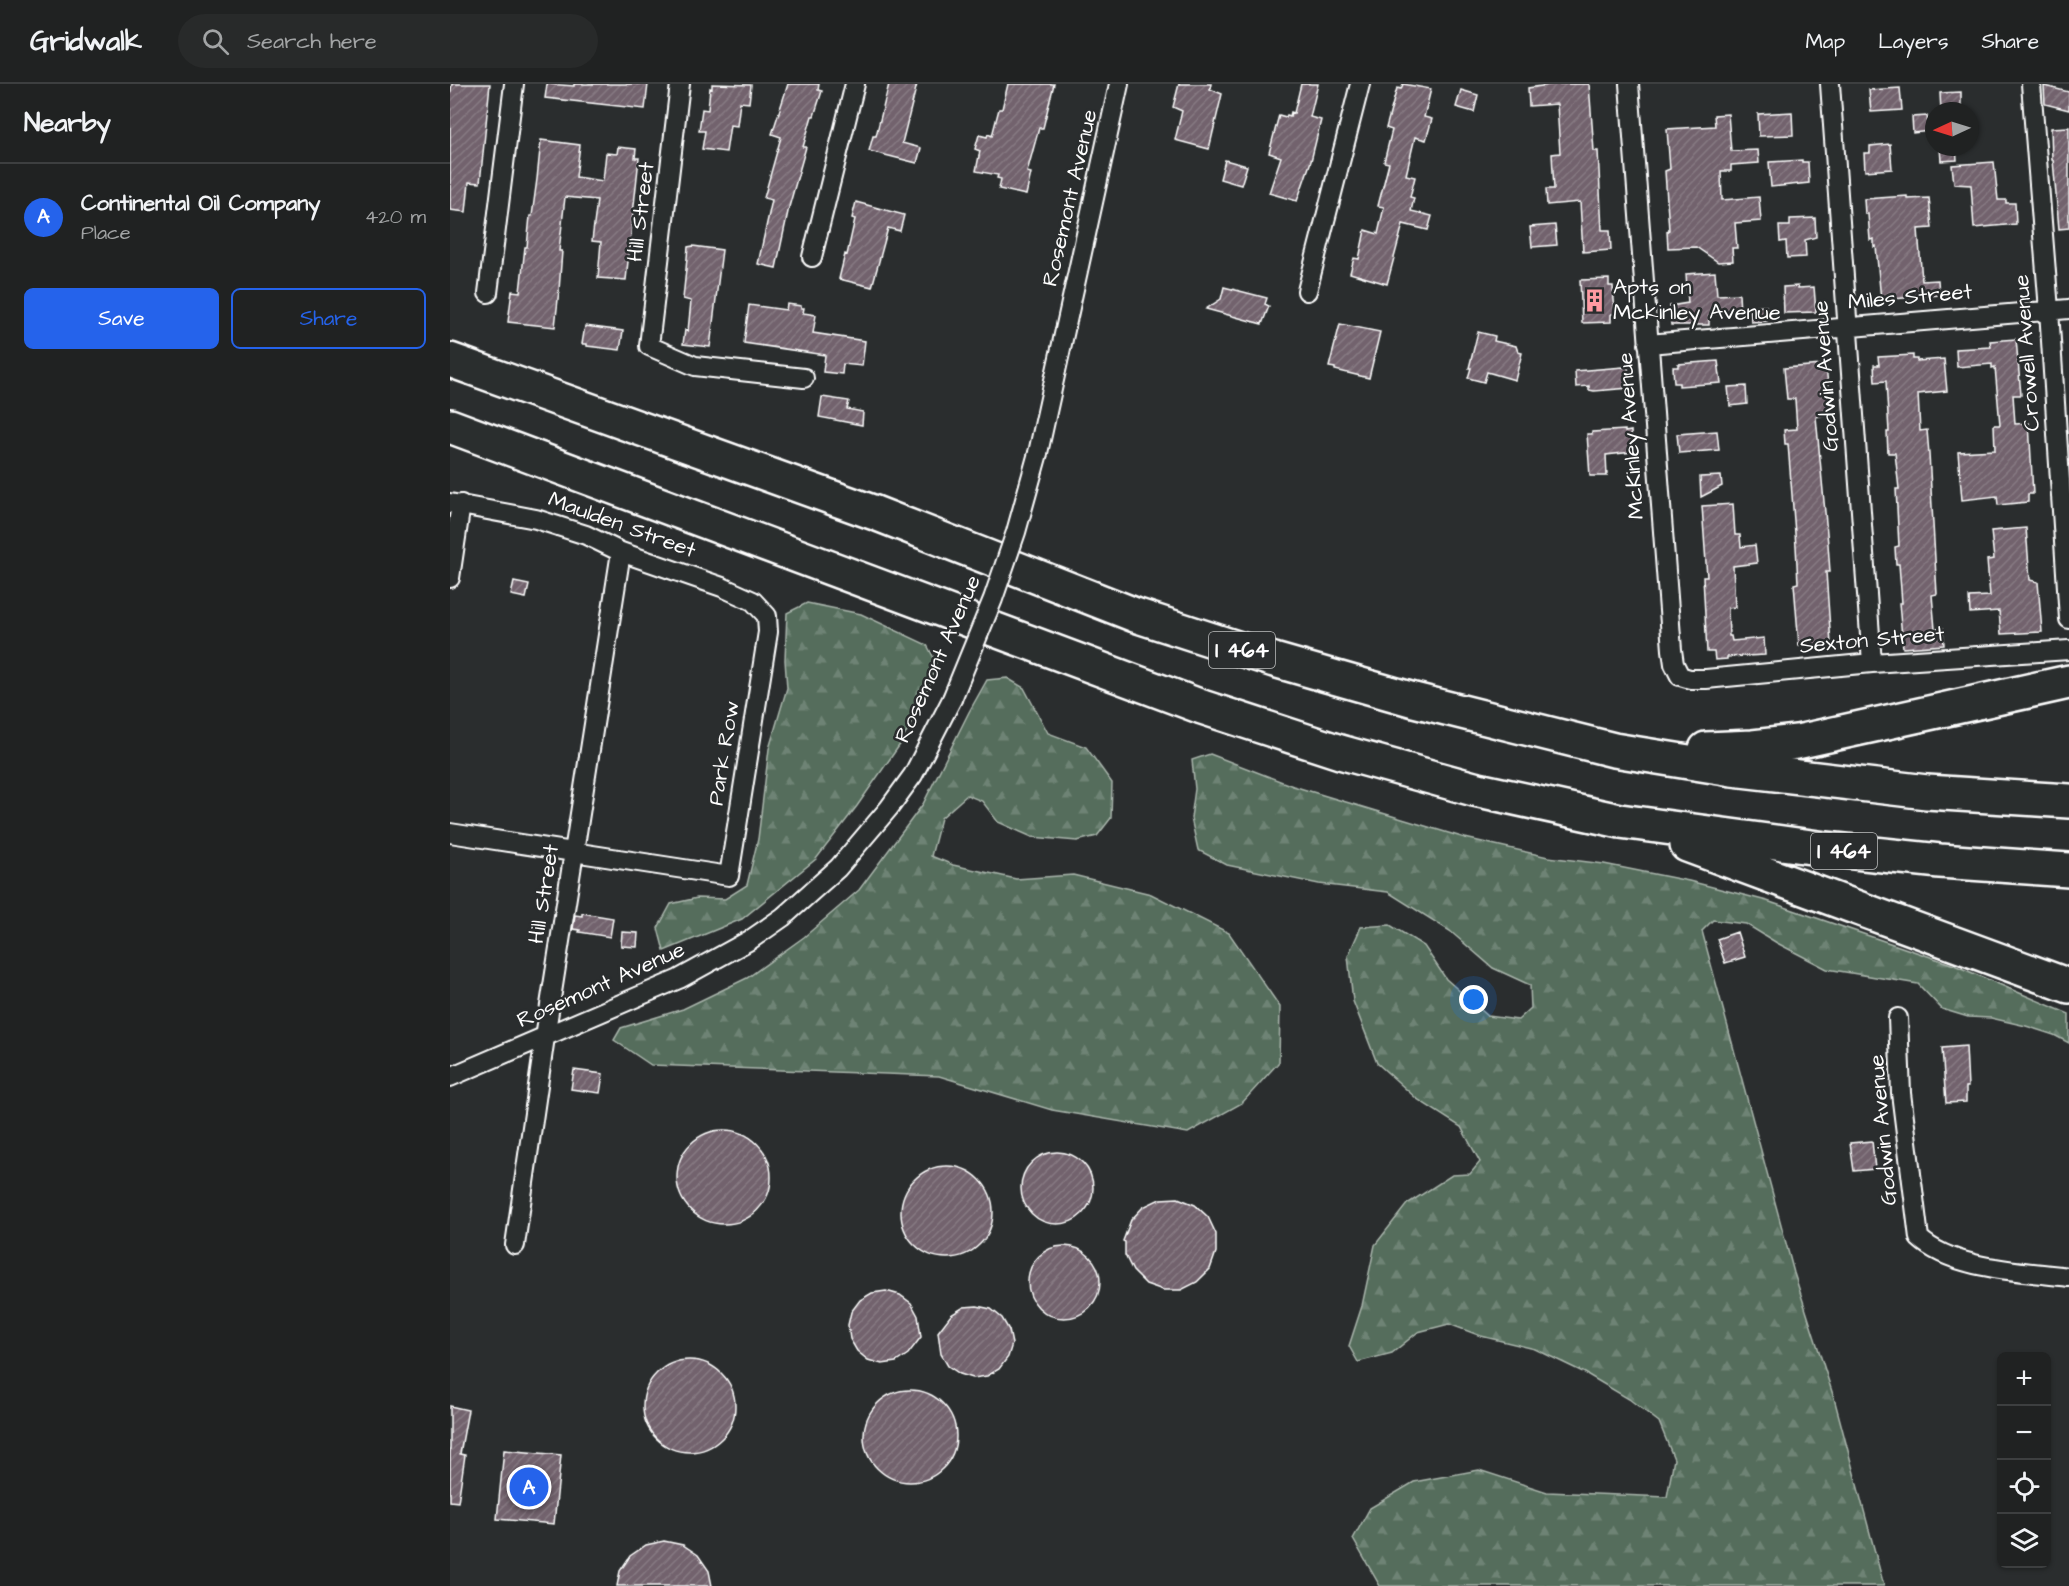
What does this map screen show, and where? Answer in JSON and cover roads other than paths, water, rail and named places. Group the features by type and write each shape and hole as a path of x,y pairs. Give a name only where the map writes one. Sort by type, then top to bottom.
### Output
{"highway":[{"name":"I 464","path":"450,360 875,513 1134,615 1355,684 1625,752 1792,777 1927,792 2069,801"},
{"name":"I 464","path":"450,426 1230,717 1340,752 1474,789 1620,821 1826,849 1940,861 2069,870"},
{"path":"1593,745 1682,749 1753,747 1797,742 2069,682"},
{"path":"1620,821 2069,986"}],"street":[{"path":"488,293 514,84"},
{"name":"Hill Street","path":"680,84 649,346 695,366 804,378"},
{"path":"812,257 855,84"},
{"name":"Rosemont Avenue","path":"450,1077 679,979 750,940 783,917 838,868 889,808 913,775 952,699 993,599 1016,532 1038,453 1119,84"},
{"path":"1307,291 1360,84"},
{"name":"McKinley Avenue","path":"1629,84 1672,650 1674,664 1680,676"},
{"name":"Godwin Avenue","path":"1830,84 1872,663"},
{"name":"Crowell Avenue","path":"2031,84 2049,310 2069,619"},
{"name":"Miles Street","path":"1648,344 2069,309"},
{"path":"450,578 455,504"},
{"name":"Maulden Street","path":"455,504 536,519 586,535 621,552 722,587 753,601 767,616"},
{"name":"Hill Street","path":"515,1245 621,552"},
{"name":"Park Row","path":"574,853 729,876 768,632 767,616"},
{"name":"Sexton Street","path":"1680,676 1690,679 1706,679 1872,663 2069,650"},
{"path":"450,833 574,853"},
{"name":"Godwin Avenue","path":"1898,1018 1901,1093 1919,1238 1927,1246 1959,1261 2069,1277"}],"place":[{"name":"Apts on Mckinley Avenue","path":"1595,300"},
{"name":"Continental Oil Company","path":"529,1487"}]}
